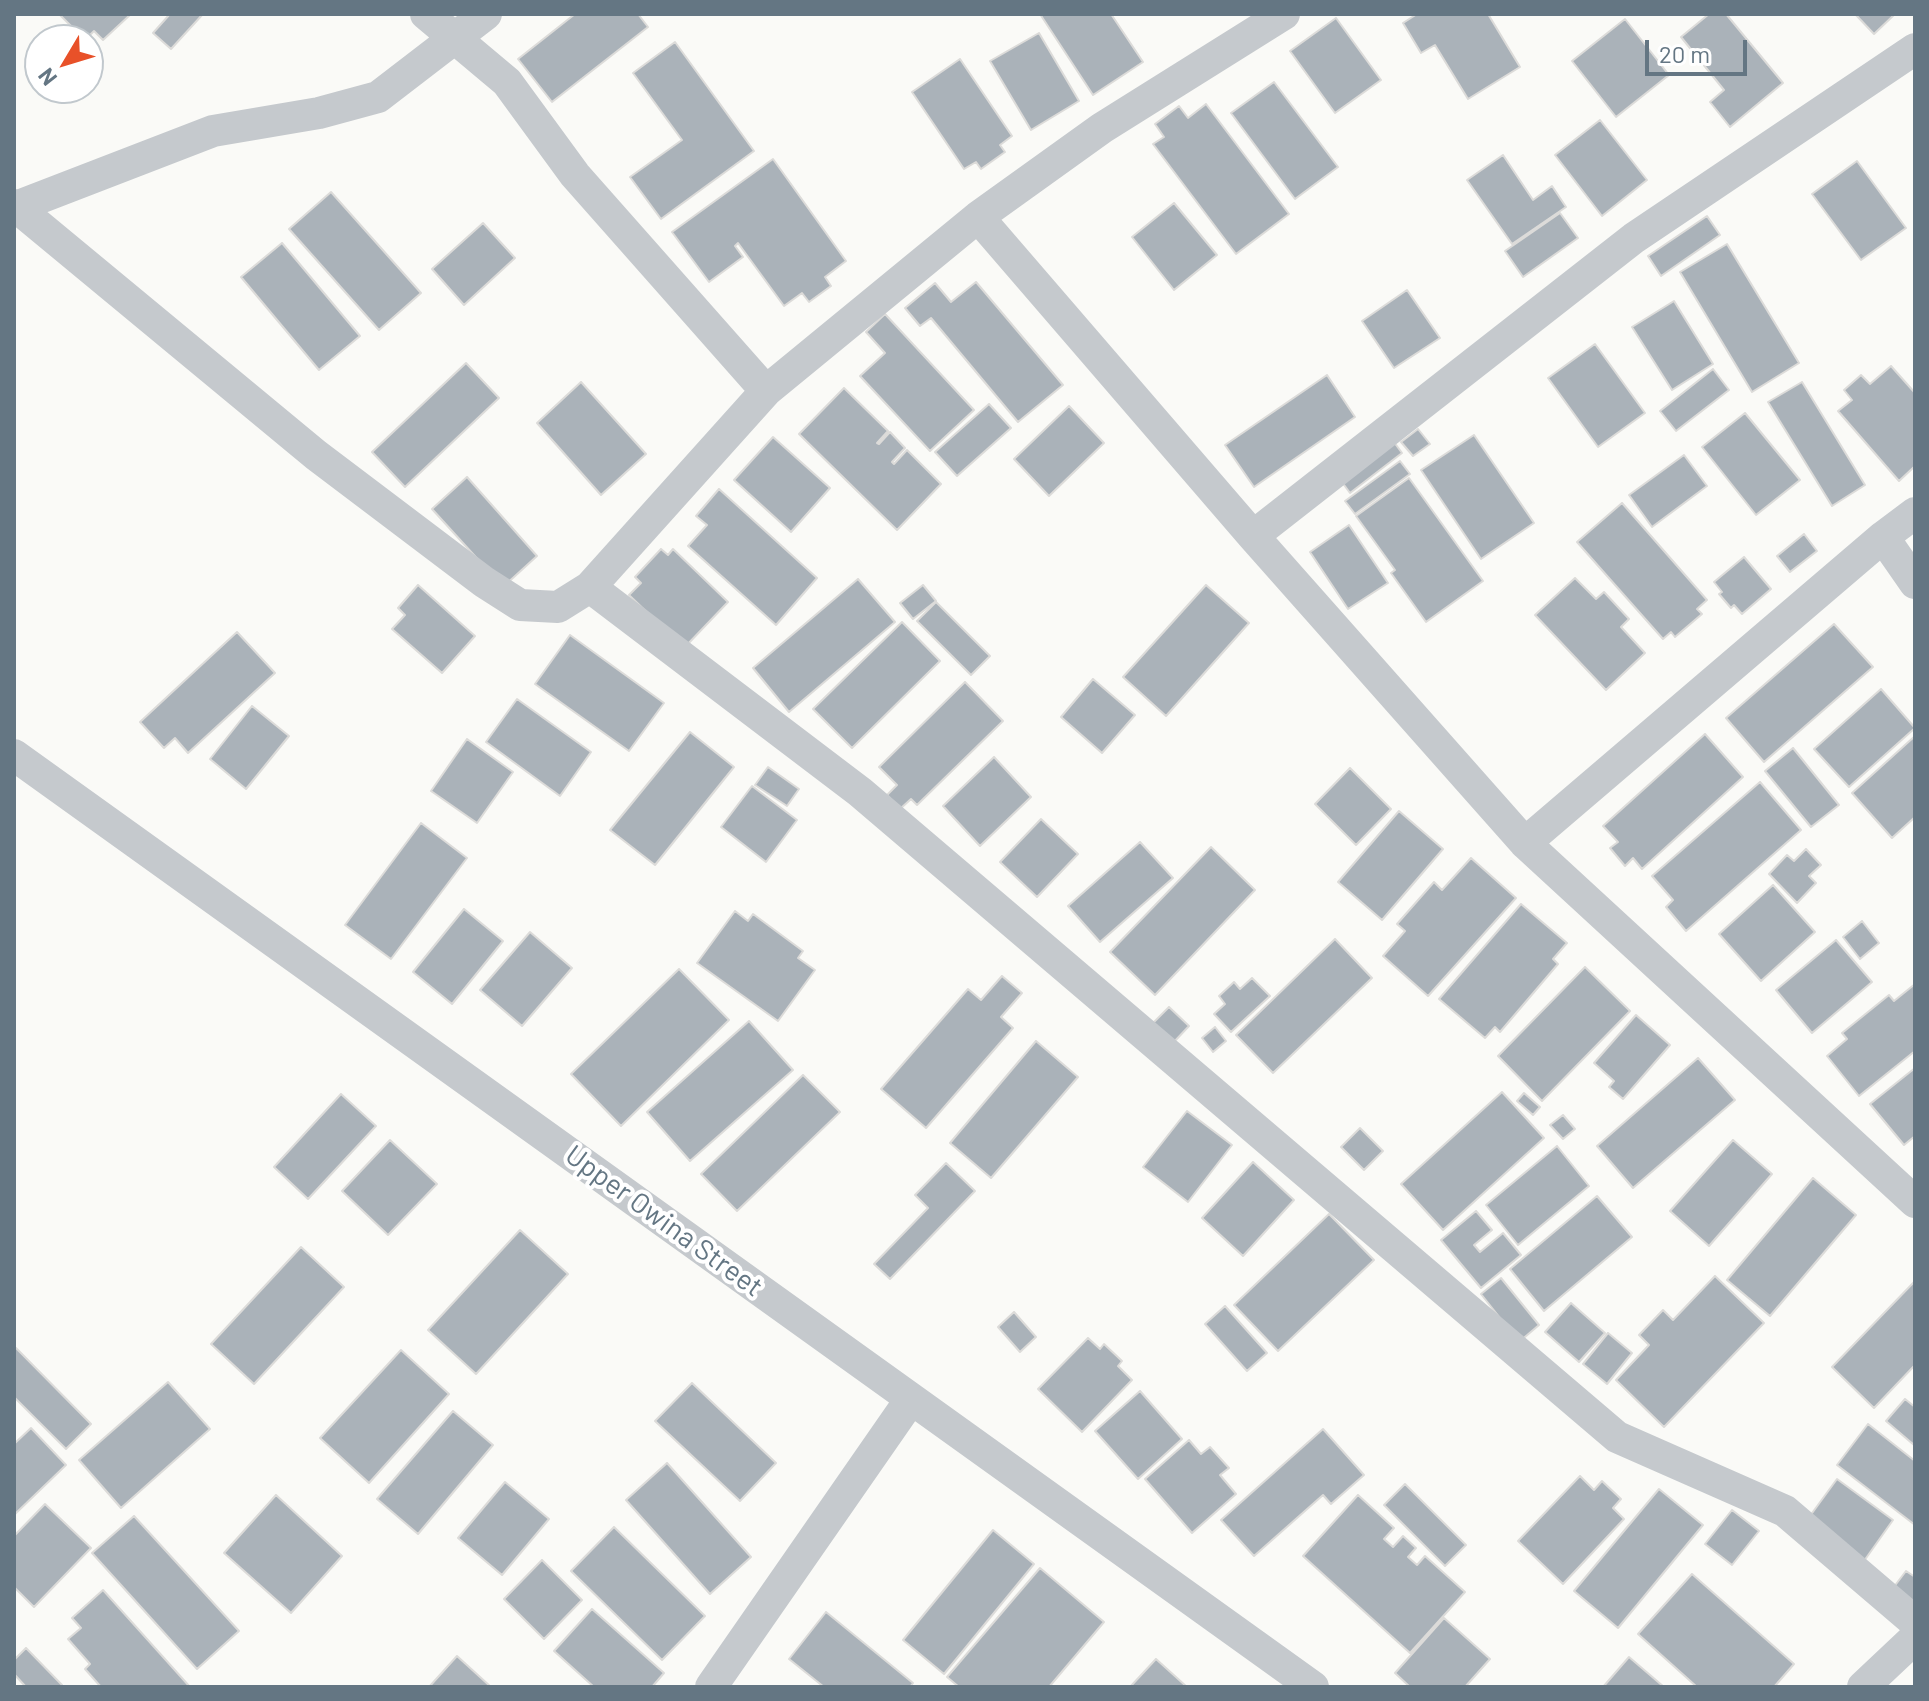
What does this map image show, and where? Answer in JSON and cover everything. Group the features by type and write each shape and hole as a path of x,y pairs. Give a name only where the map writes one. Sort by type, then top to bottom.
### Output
{"street":[{"path":"426,14 507,82 575,175 766,391"},
{"path":"486,14 378,97 319,113 213,131 15,206 316,455 484,582 520,605 558,607 590,587 766,391 978,217 1102,128 1284,14"},
{"path":"1253,536 1634,238 1915,49"},
{"path":"978,217 1253,536 1525,843 1915,1202"},
{"path":"1525,843 1915,513"},
{"path":"1883,537 1915,583"},
{"path":"590,587 860,792 1617,1437 1785,1511 1915,1622"},
{"name":"Upper Owina Street","path":"14,755 1313,1687"},
{"path":"711,1687 911,1399"},
{"path":"1863,1687 1915,1638"}],"building":[{"path":"59,14 131,14 104,39 104,24 69,24"},
{"path":"170,14 203,14 171,49 153,33"},
{"path":"575,14 638,14 648,27 552,102 518,59"},
{"path":"1040,14 1111,14 1143,62 1093,95"},
{"path":"1417,14 1488,14 1520,67 1468,99 1435,45 1421,53 1403,23"},
{"path":"1709,14 1726,14 1783,83 1730,127 1710,102 1724,90 1681,37"},
{"path":"1855,14 1895,14 1874,34"},
{"path":"1336,18 1381,80 1335,113 1290,51"},
{"path":"1625,19 1669,75 1616,117 1572,61"},
{"path":"1039,33 1079,101 1031,130 990,61"},
{"path":"675,42 754,151 661,219 630,177 682,140 633,73"},
{"path":"960,59 1012,136 1000,145 1005,152 981,169 976,162 964,169 912,92"},
{"path":"1274,82 1338,167 1295,199 1231,113"},
{"path":"1206,104 1289,214 1236,254 1153,144 1164,137 1155,124 1179,106 1188,118"},
{"path":"1600,120 1647,180 1602,216 1555,155"},
{"path":"1503,155 1533,200 1552,186 1566,207 1512,244 1467,180"},
{"path":"773,159 846,261 825,277 831,286 809,302 802,293 784,306 738,243 735,246 743,257 709,282 672,232"},
{"path":"1857,161 1906,228 1861,260 1812,194"},
{"path":"331,192 421,293 379,330 289,229"},
{"path":"1174,203 1217,255 1174,290 1132,237"},
{"path":"1560,213 1578,238 1523,277 1505,251"},
{"path":"1707,216 1720,235 1661,276 1648,256"},
{"path":"483,223 515,258 464,305 432,269"},
{"path":"282,243 360,336 319,370 241,277"},
{"path":"1727,244 1799,363 1752,392 1680,272"},
{"path":"976,282 1063,385 1018,422 931,318 920,326 905,308 935,283 951,302"},
{"path":"1407,290 1440,338 1394,368 1362,321"},
{"path":"1674,301 1713,364 1672,390 1632,327"},
{"path":"885,314 974,410 930,451 860,376 885,353 866,332"},
{"path":"1595,344 1645,413 1598,447 1548,378"},
{"path":"466,363 499,398 405,487 372,452"},
{"path":"1891,366 1915,393 1915,466 1899,481 1838,411 1852,400 1844,390 1861,375 1870,384"},
{"path":"1713,369 1729,390 1676,431 1660,411"},
{"path":"1327,375 1355,417 1254,487 1225,445"},
{"path":"581,382 646,454 601,495 537,423"},
{"path":"1802,382 1865,485 1832,506 1768,402"},
{"path":"844,388 888,431 877,443 890,432 905,448 892,462 894,464 907,450 941,484 897,530 799,434"},
{"path":"989,404 1011,428 957,476 935,452"},
{"path":"1069,406 1104,443 1049,496 1014,459"},
{"path":"1745,413 1800,480 1756,515 1702,447"},
{"path":"1418,429 1430,444 1413,456 1401,442"},
{"path":"1474,435 1534,523 1481,559 1421,470"},
{"path":"773,437 830,488 791,532 734,480"},
{"path":"1391,438 1402,453 1350,493 1339,478"},
{"path":"1684,455 1707,486 1652,527 1629,495"},
{"path":"1400,461 1410,474 1355,514 1345,501"},
{"path":"467,477 537,556 503,587 432,509"},
{"path":"1409,478 1483,581 1426,622 1391,573 1395,570 1356,516"},
{"path":"719,489 817,578 776,625 688,546 707,525 696,516"},
{"path":"1622,503 1707,600 1697,609 1702,614 1675,637 1671,632 1663,639 1577,542"},
{"path":"1349,525 1388,583 1348,609 1310,552"},
{"path":"1804,534 1817,551 1790,572 1777,556"},
{"path":"661,549 668,555 673,549 728,602 684,648 629,595 641,583 635,577"},
{"path":"1744,557 1771,589 1742,614 1734,605 1731,608 1714,582"},
{"path":"1575,578 1596,599 1604,592 1629,619 1621,627 1645,653 1606,690 1535,615"},
{"path":"858,579 895,622 789,712 753,668"},
{"path":"418,585 475,636 442,673 392,629 405,615 398,608"},
{"path":"923,585 936,601 913,619 900,603"},
{"path":"1206,585 1249,623 1166,716 1123,677"},
{"path":"936,602 990,656 971,675 917,621"},
{"path":"902,622 940,661 852,748 813,709"},
{"path":"1834,624 1873,667 1764,762 1726,718"},
{"path":"237,632 275,673 188,753 175,738 164,748 140,722"},
{"path":"570,635 664,703 629,751 535,684"},
{"path":"1093,679 1135,715 1102,753 1061,717"},
{"path":"965,682 1003,721 917,805 911,799 900,809 887,795 897,785 879,767"},
{"path":"1881,689 1915,728 1849,787 1814,749"},
{"path":"517,699 591,752 560,796 486,742"},
{"path":"252,706 289,736 246,789 210,759"},
{"path":"690,732 734,767 655,865 610,830"},
{"path":"1705,734 1743,777 1642,869 1633,858 1625,866 1610,848 1618,842 1603,826"},
{"path":"1915,736 1915,817 1892,838 1852,793"},
{"path":"467,739 513,772 477,823 431,791"},
{"path":"1793,748 1839,805 1811,827 1765,771"},
{"path":"994,757 1031,797 980,846 943,806"},
{"path":"768,767 799,789 787,806 755,785"},
{"path":"1350,768 1391,809 1356,845 1315,804"},
{"path":"1760,782 1801,830 1686,931 1666,907 1673,900 1652,876"},
{"path":"752,786 797,820 766,862 721,827"},
{"path":"1399,811 1443,849 1382,920 1338,882"},
{"path":"1041,819 1078,854 1037,897 1000,862"},
{"path":"421,823 467,858 391,959 345,925"},
{"path":"1140,842 1173,878 1100,942 1068,906"},
{"path":"1211,847 1255,890 1155,995 1110,952"},
{"path":"1806,849 1821,865 1809,876 1816,883 1797,903 1769,874 1787,855 1794,861"},
{"path":"1471,858 1516,898 1428,996 1383,956 1405,931 1397,924 1434,882 1442,890"},
{"path":"1773,885 1815,932 1761,981 1719,934"},
{"path":"1521,904 1567,943 1553,959 1558,964 1500,1032 1495,1027 1485,1038 1439,999"},
{"path":"464,909 503,941 452,1004 413,972"},
{"path":"735,911 748,921 753,914 803,951 798,958 815,970 778,1021 697,963"},
{"path":"1862,921 1879,943 1860,959 1843,937"},
{"path":"530,932 572,968 522,1026 480,990"},
{"path":"1335,939 1372,978 1273,1073 1236,1035"},
{"path":"1836,940 1872,982 1812,1033 1776,990"},
{"path":"1585,967 1630,1011 1542,1101 1498,1056"},
{"path":"679,969 729,1020 621,1126 571,1074"},
{"path":"1002,976 1022,993 1001,1017 1013,1028 926,1128 881,1089 968,989 981,1000"},
{"path":"1252,978 1270,996 1231,1032 1214,1014 1225,1004 1219,996 1234,982 1240,989"},
{"path":"1915,984 1915,1051 1859,1096 1827,1056 1847,1039 1842,1033 1889,995 1894,1001"},
{"path":"1169,1007 1189,1026 1173,1043 1153,1023"},
{"path":"1636,1015 1670,1045 1623,1099 1609,1087 1614,1081 1594,1063"},
{"path":"749,1021 793,1070 690,1161 647,1112"},
{"path":"1215,1027 1226,1041 1213,1052 1202,1038"},
{"path":"1036,1041 1078,1077 991,1178 950,1143"},
{"path":"1698,1058 1735,1100 1633,1188 1597,1146"},
{"path":"1915,1068 1915,1136 1904,1145 1870,1104"},
{"path":"803,1075 840,1112 737,1211 701,1174"},
{"path":"1502,1092 1544,1138 1443,1230 1401,1184"},
{"path":"1524,1093 1540,1107 1533,1115 1517,1101"},
{"path":"341,1094 376,1126 308,1199 274,1167"},
{"path":"1187,1111 1232,1145 1188,1202 1143,1167"},
{"path":"1563,1115 1575,1129 1563,1139 1550,1125"},
{"path":"1360,1128 1383,1151 1364,1170 1341,1147"},
{"path":"390,1140 437,1184 388,1235 342,1191"},
{"path":"1733,1140 1772,1174 1709,1246 1670,1211"},
{"path":"1557,1146 1589,1186 1518,1245 1486,1205"},
{"path":"1253,1162 1294,1200 1243,1256 1202,1218"},
{"path":"946,1163 975,1191 890,1279 874,1264 928,1208 915,1195"},
{"path":"1813,1178 1856,1215 1770,1316 1727,1280"},
{"path":"1597,1196 1632,1237 1544,1311 1510,1269"},
{"path":"1476,1211 1492,1230 1474,1245 1480,1252 1503,1233 1521,1255 1481,1288 1441,1240"},
{"path":"1329,1214 1374,1260 1278,1351 1234,1305"},
{"path":"520,1230 568,1274 476,1374 428,1330"},
{"path":"301,1247 344,1287 254,1384 211,1344"},
{"path":"1715,1276 1764,1323 1664,1427 1616,1380 1649,1345 1639,1335 1663,1310 1673,1320"},
{"path":"1501,1278 1539,1325 1519,1342 1481,1294"},
{"path":"1915,1281 1915,1365 1874,1408 1832,1367"},
{"path":"1571,1303 1605,1333 1579,1362 1545,1332"},
{"path":"1225,1306 1267,1353 1247,1371 1205,1324"},
{"path":"1014,1312 1036,1337 1020,1352 998,1327"},
{"path":"1608,1333 1632,1353 1607,1384 1583,1364"},
{"path":"1088,1338 1100,1349 1104,1344 1122,1361 1118,1366 1132,1380 1082,1432 1038,1389"},
{"path":"16,1348 91,1424 66,1449 14,1397"},
{"path":"401,1350 449,1394 369,1483 320,1438"},
{"path":"168,1382 210,1429 121,1508 79,1460"},
{"path":"692,1383 776,1463 740,1501 655,1421"},
{"path":"1140,1391 1182,1439 1138,1479 1095,1431"},
{"path":"1905,1399 1915,1407 1914,1445 1886,1421"},
{"path":"453,1411 493,1445 418,1534 377,1499"},
{"path":"1868,1424 1915,1461 1915,1525 1837,1465"},
{"path":"31,1428 66,1465 14,1515 14,1444"},
{"path":"1323,1429 1364,1475 1331,1504 1323,1495 1254,1556 1221,1520"},
{"path":"1189,1440 1201,1454 1210,1447 1229,1468 1220,1475 1236,1494 1192,1533 1145,1479"},
{"path":"667,1463 751,1557 710,1594 626,1500"},
{"path":"1580,1476 1594,1490 1602,1481 1621,1499 1613,1508 1624,1519 1563,1584 1518,1541"},
{"path":"1837,1479 1893,1520 1864,1561 1807,1520"},
{"path":"505,1482 549,1519 502,1575 458,1538"},
{"path":"1405,1484 1466,1545 1445,1566 1384,1505"},
{"path":"1659,1489 1703,1525 1618,1628 1574,1591"},
{"path":"276,1495 342,1556 291,1613 224,1553"},
{"path":"1358,1495 1394,1528 1384,1539 1393,1547 1403,1536 1416,1548 1408,1557 1417,1565 1425,1556 1465,1592 1410,1653 1303,1556"},
{"path":"45,1504 91,1548 34,1607 14,1587 14,1536"},
{"path":"1732,1510 1759,1531 1732,1565 1705,1544"},
{"path":"134,1516 239,1631 197,1669 92,1553"},
{"path":"614,1527 705,1616 662,1660 571,1571"},
{"path":"993,1530 1034,1564 944,1674 903,1640"},
{"path":"542,1560 582,1600 544,1639 504,1599"},
{"path":"1040,1568 1104,1622 1049,1687 959,1687 947,1677"},
{"path":"1906,1571 1915,1577 1915,1602 1890,1592"},
{"path":"1692,1574 1794,1664 1774,1687 1697,1687 1638,1634"},
{"path":"103,1590 190,1687 101,1687 85,1669 90,1664 68,1639 81,1628 72,1618"},
{"path":"592,1609 664,1673 652,1687 594,1687 554,1651"},
{"path":"826,1612 913,1683 910,1687 824,1687 789,1659"},
{"path":"1444,1618 1490,1659 1465,1687 1410,1687 1395,1673"},
{"path":"26,1648 62,1685 60,1687 26,1687 14,1674 14,1660"},
{"path":"457,1656 491,1687 429,1687"},
{"path":"1629,1657 1664,1687 1603,1687"},
{"path":"1156,1659 1187,1687 1130,1687"}]}
